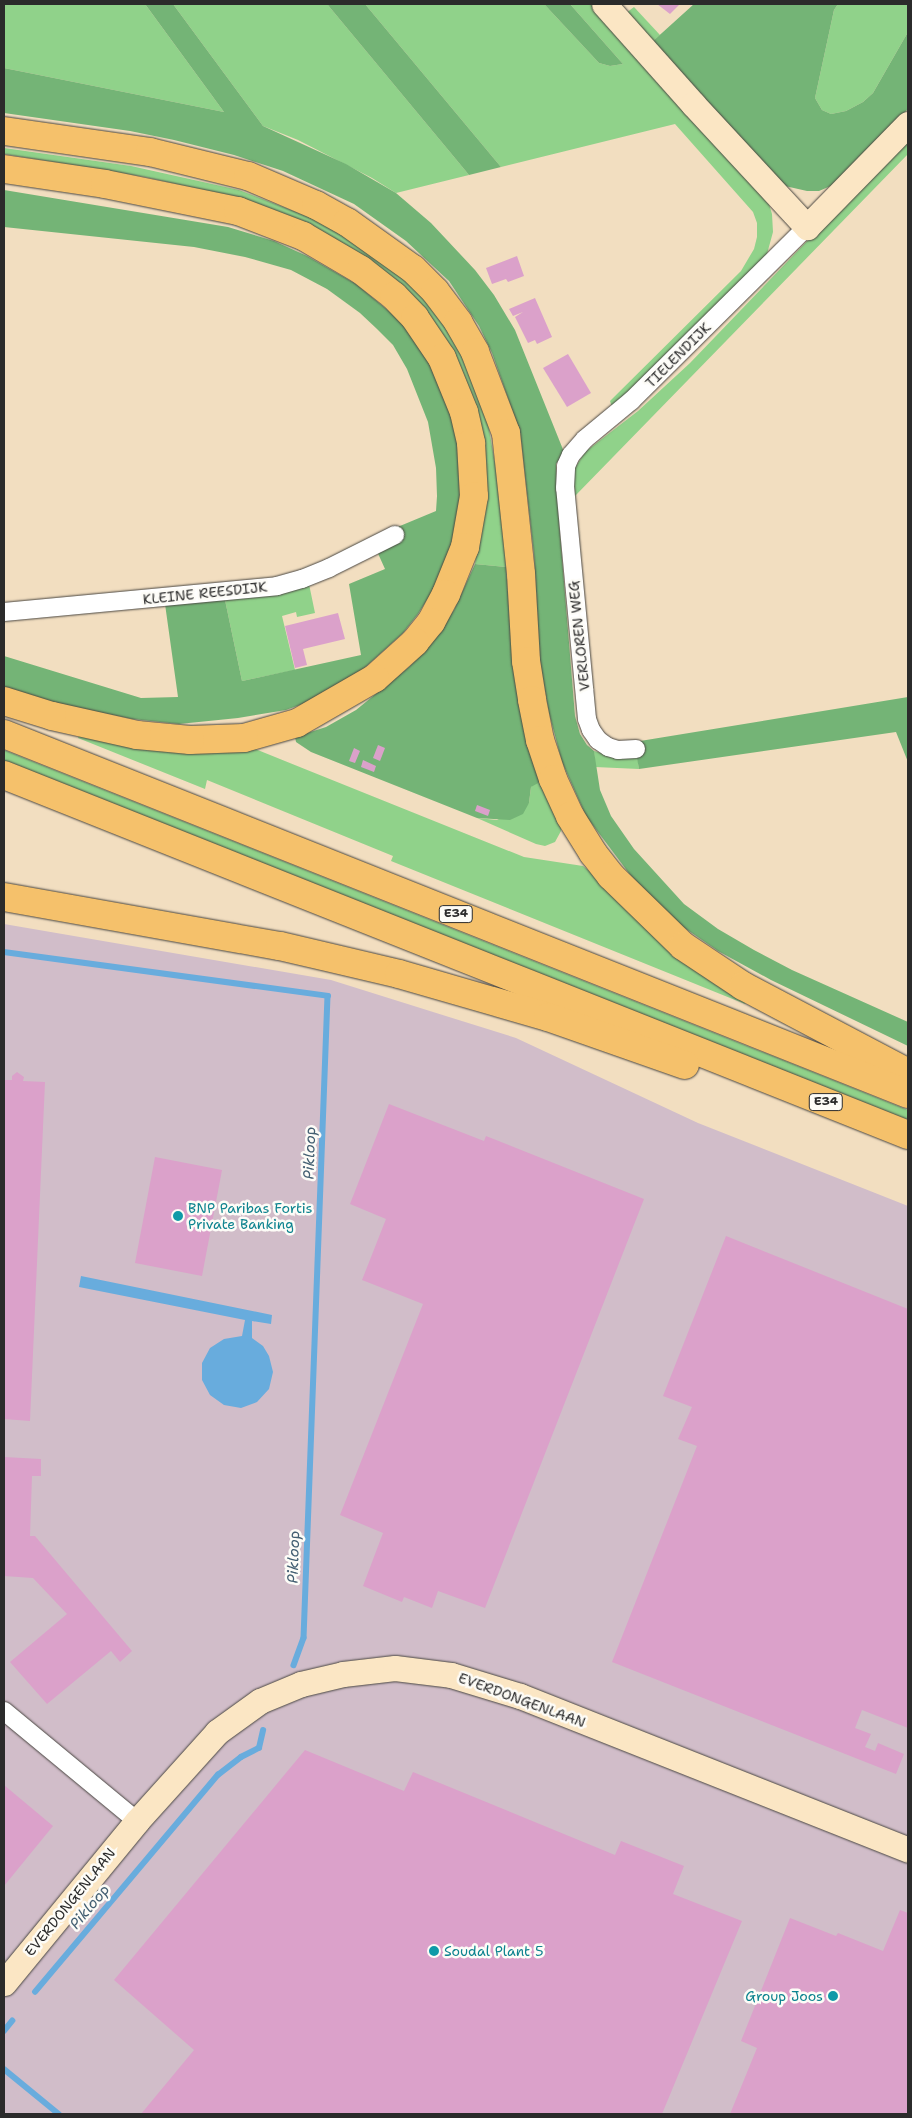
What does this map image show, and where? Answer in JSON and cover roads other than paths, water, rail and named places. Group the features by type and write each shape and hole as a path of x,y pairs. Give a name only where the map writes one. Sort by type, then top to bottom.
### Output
{"highway":[{"path":"4,131 150,152 248,176 316,205 347,222 413,269 435,291 458,322 476,352 506,433 521,574 526,661 532,700 540,740 553,778 570,816 593,853 611,876 683,946 743,986 908,1073"},
{"path":"4,169 105,184 238,211 303,236 360,270 394,296 415,318 442,358 464,412 471,443 474,496 466,547 450,586 431,622 415,642 375,678 297,723 244,738 190,740 137,734 61,718 4,701"},
{"name":"E34","path":"4,734 908,1094"},
{"name":"E34","path":"4,775 908,1135"},
{"path":"4,897 280,946 337,959 473,994 548,1017 678,1063 708,1069 744,1070"}],"street":[{"path":"604,4 693,104 807,227"},
{"name":"TIELENDIJK","path":"565,488 565,472 568,461 585,439 631,401 908,124"},
{"name":"VERLOREN WEG","path":"565,488 587,719 591,730 598,740 608,747 618,750 636,749"},
{"name":"KLEINE REESDIJK","path":"4,612 277,586 302,579 329,568 395,535"},
{"name":"EVERDONGENLAAN","path":"4,1983 137,1821 217,1732 260,1701 301,1684 343,1674 396,1668 451,1675 520,1696 908,1850"},
{"path":"4,1711 137,1821"}],"water":[{"path":"81,1276 272,1315 271,1324 252,1321 252,1338 263,1346 269,1356 273,1372 269,1389 257,1402 241,1408 224,1405 210,1395 202,1380 202,1363 210,1348 224,1339 242,1336 245,1320 79,1287"}],"waterway":[{"name":"Pikloop","path":"4,952 328,996 304,1638 294,1665"},
{"name":"Pikloop","path":"35,1992 218,1775 241,1757 259,1748 263,1730"},
{"name":"Pikloop","path":"4,2031 12,2021"},
{"name":"Pikloop","path":"4,2069 59,2114"}],"place":[{"name":"BNP Paribas Fortis Private Banking","path":"178,1216"},
{"name":"Soudal Plant 5","path":"434,1951"},
{"name":"Group Joos","path":"833,1996"}]}
